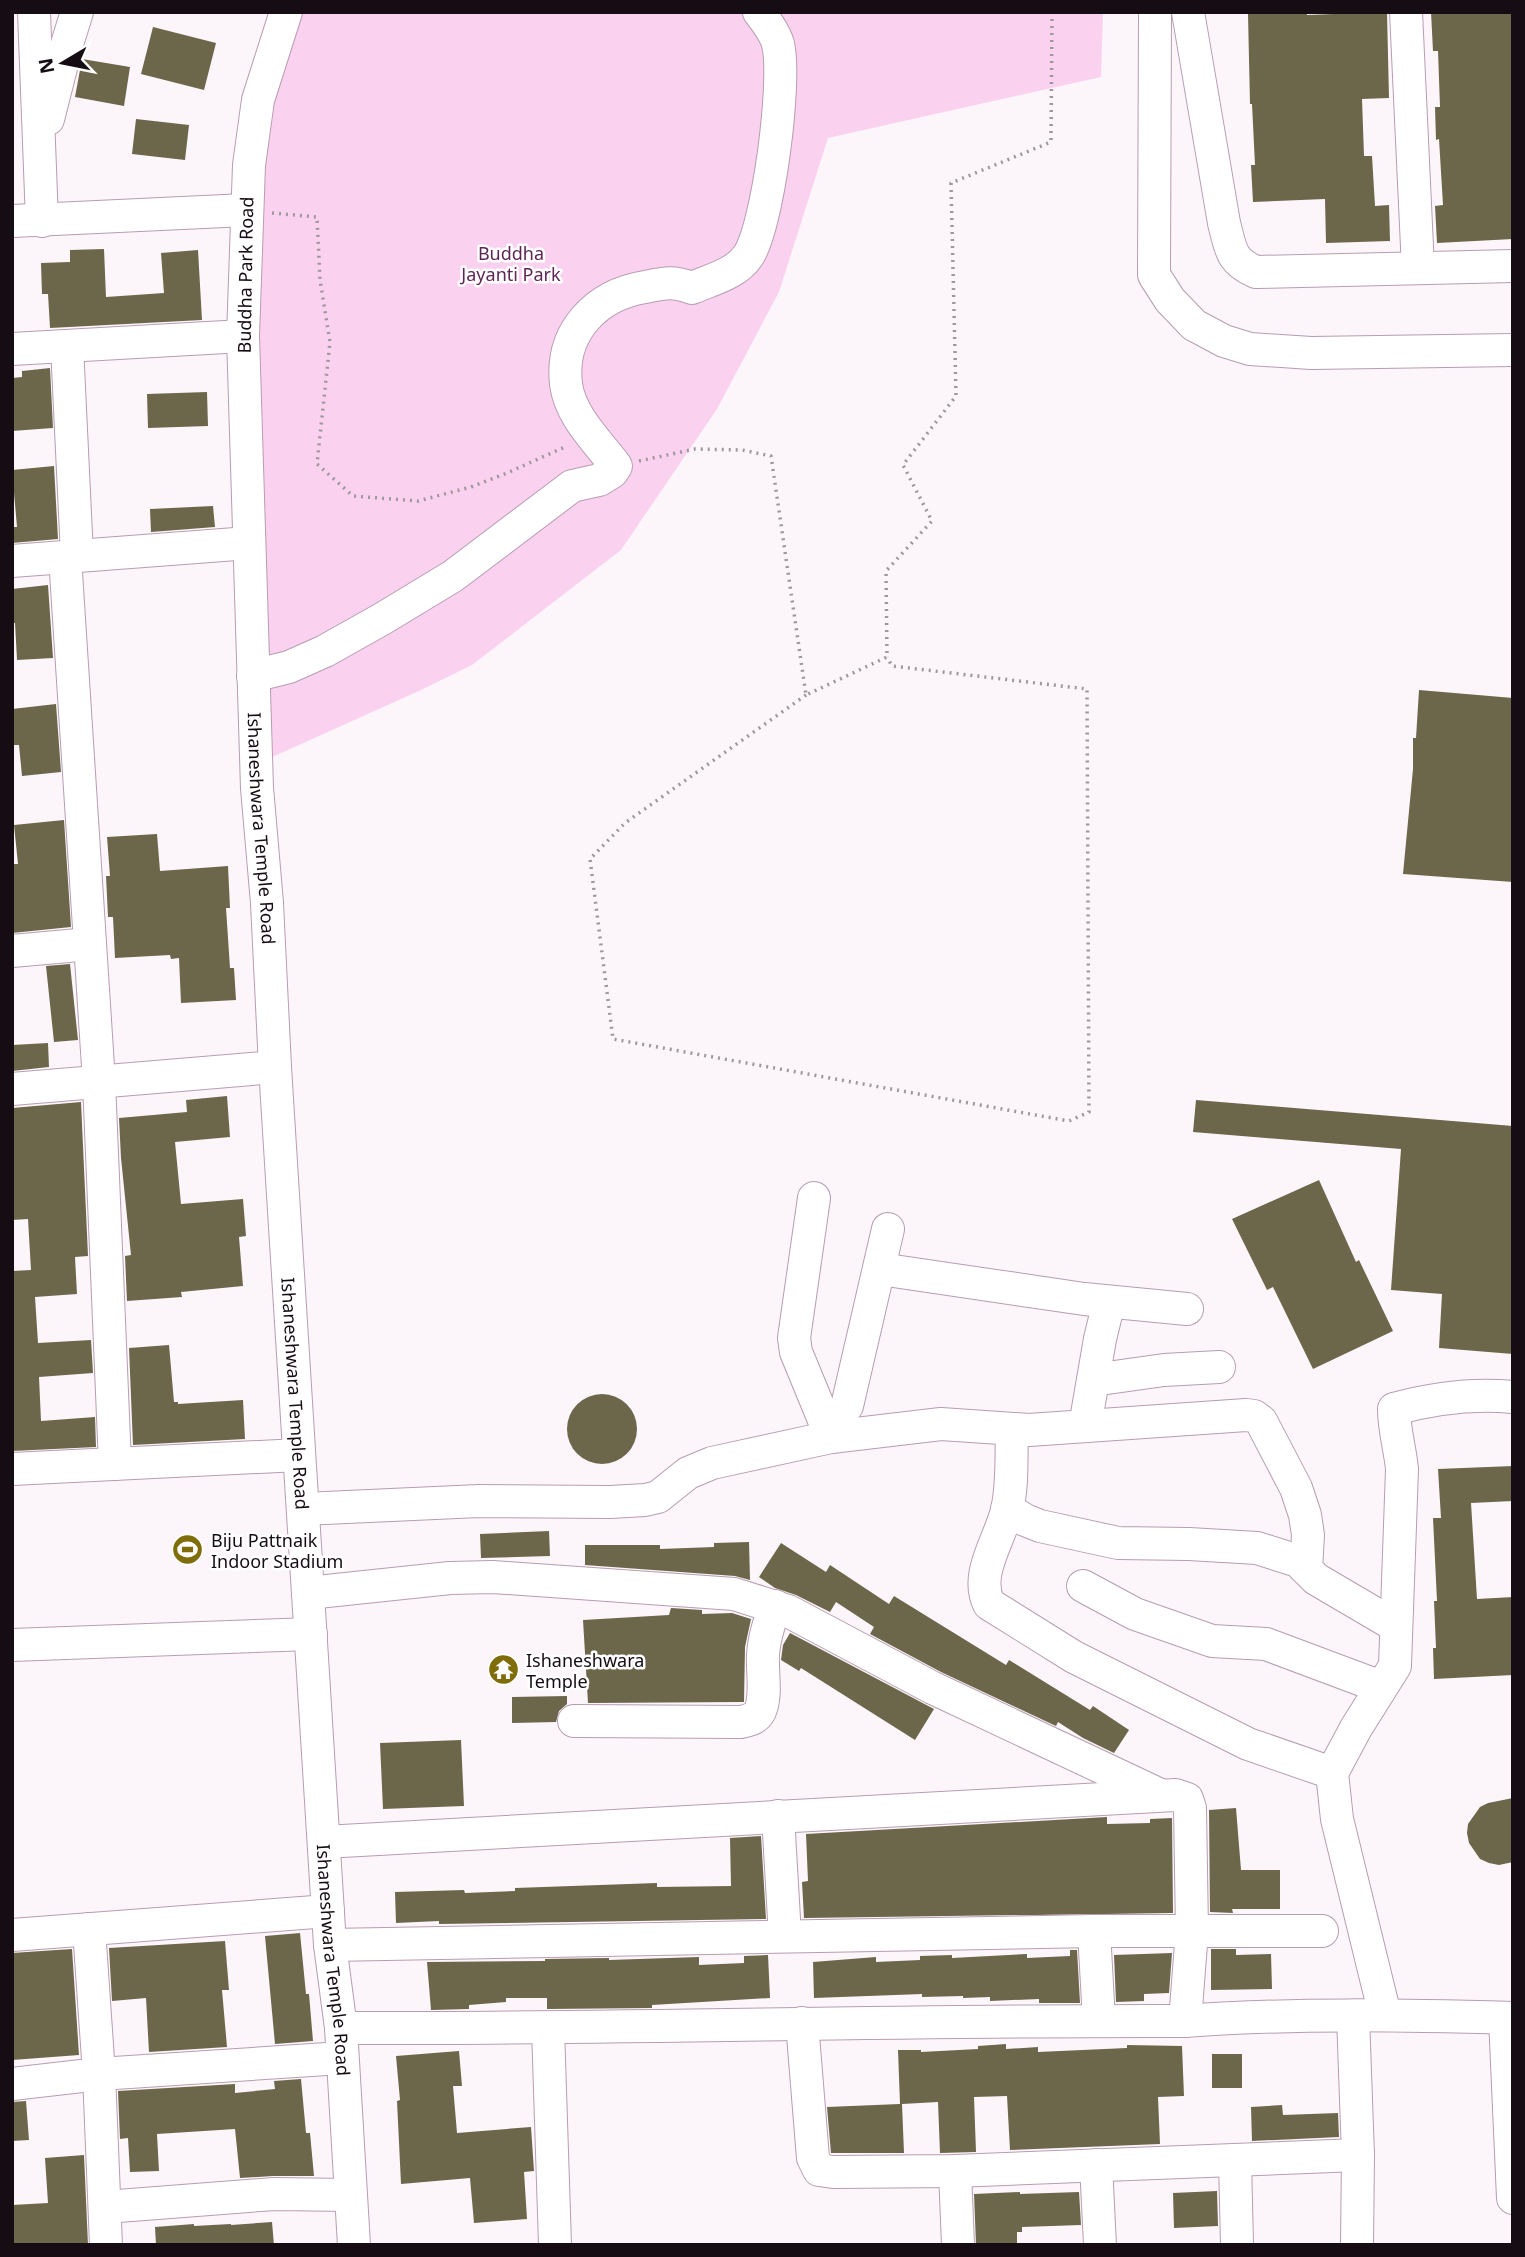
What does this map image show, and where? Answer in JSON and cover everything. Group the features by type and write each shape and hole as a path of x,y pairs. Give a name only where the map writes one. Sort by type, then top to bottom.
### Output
{"street":[{"path":"34,12 39,157"},
{"path":"77,12 66,44 27,221 246,210"},
{"name":"Buddha Park Road","path":"249,542 243,336 248,165 258,100 286,12"},
{"path":"253,676 301,662 382,620 453,576 572,486 599,480 612,472 616,466 572,407 566,384 567,358 576,330 590,311 612,297 630,289 675,282 692,289 735,269 747,257 756,237 778,127 778,44 768,23 759,12"},
{"path":"1155,12 1154,275 1170,300 1194,324 1224,341 1250,349 1311,353 1513,350"},
{"path":"1188,12 1224,223 1231,251 1240,265 1256,272 1513,266"},
{"path":"1406,12 1418,268"},
{"path":"12,349 243,336"},
{"path":"67,346 71,556 99,1082 115,1464"},
{"path":"12,561 249,542"},
{"name":"Ishaneshwara Temple Road","path":"249,542 257,788 267,903 330,1945 342,2043 354,2245"},
{"path":"12,951 90,944"},
{"path":"12,1089 275,1067"},
{"path":"814,1198 794,1338 796,1352 829,1431"},
{"path":"829,1431 847,1406 888,1229"},
{"path":"880,1269 1109,1302 1187,1309"},
{"path":"1085,1426 1109,1302"},
{"path":"1093,1380 1164,1370 1219,1367"},
{"path":"1385,2015 1337,1819 1332,1773 1356,1728 1395,1666 1402,1469 1395,1436 1394,1409 1451,1397 1487,1395 1513,1398"},
{"path":"303,1509 479,1502 645,1500 658,1497 688,1473 712,1463 829,1431 941,1424 1012,1429 1246,1415 1261,1421 1296,1488 1308,1535 1306,1569"},
{"path":"1012,1429 1007,1509 984,1578 984,1593 989,1604 1074,1657 1248,1744 1332,1773"},
{"path":"12,1469 299,1455"},
{"path":"1007,1509 1040,1526 1118,1543 1258,1548 1298,1561 1316,1579 1396,1626"},
{"path":"308,1593 450,1578 493,1577 734,1594 775,1606 933,1688 1163,1796"},
{"path":"1083,1586 1135,1614 1199,1636 1213,1640 1266,1644 1381,1687"},
{"path":"574,1721 741,1722 752,1719 759,1713 763,1696 763,1654 767,1629 775,1606"},
{"path":"12,1645 311,1634"},
{"path":"324,1842 1175,1795 1186,1799 1190,1808 1192,1931 1185,2021"},
{"path":"778,1816 785,1936"},
{"path":"12,1935 328,1911"},
{"path":"89,1929 99,2074 106,2245"},
{"path":"330,1945 1094,1931 1322,1931"},
{"path":"1094,1931 1099,2021"},
{"path":"12,2084 342,2043 548,2028 802,2023 1185,2021 1240,2017 1385,2015 1509,2018 1513,2198"},
{"path":"1353,2016 1357,2245"},
{"path":"802,2023 813,2158 819,2170 955,2171 1357,2155"},
{"path":"548,2028 555,2245"},
{"path":"1235,2160 1237,2245"},
{"path":"1096,2165 1100,2245"},
{"path":"955,2171 958,2245"},
{"path":"105,2207 274,2194 350,2195"}],"path":[{"path":"887,657 806,695 625,823 590,859 614,1040 1069,1121 1090,1112 1087,689 892,666 887,657 886,571 932,521 903,465 956,396 951,183 1051,142 1052,12"},
{"path":"246,210 317,217 320,280 330,342 317,464 353,496 418,501 471,487 592,434"},
{"path":"616,466 695,449 742,450 771,456 806,695"}],"green space":[{"name":"Buddha Jayanti Park","path":"299,12 1103,12 1101,77 828,138 779,292 717,409 621,550 472,665 259,763 260,141"}],"building":[{"path":"1307,12 1307,15 1387,12 1389,98 1362,99 1364,156 1372,156 1375,206 1389,205 1390,241 1326,243 1325,199 1253,202 1251,165 1255,165 1250,104 1248,14"},
{"path":"1431,12 1513,12 1513,239 1437,243 1435,206 1443,205 1439,139 1436,140 1435,107 1440,107 1438,51 1433,51"},
{"path":"153,27 216,43 204,90 141,74"},
{"path":"82,59 130,67 124,106 75,97"},
{"path":"136,119 189,125 185,160 132,154"},
{"path":"104,249 106,297 164,293 161,253 198,250 202,320 50,328 48,294 42,294 41,263 70,262 70,250"},
{"path":"50,368 53,428 12,431 12,378 22,377 22,371"},
{"path":"207,392 208,426 148,428 147,394"},
{"path":"54,466 58,539 12,543 12,527 17,527 12,470"},
{"path":"213,506 215,527 151,532 150,509"},
{"path":"48,585 53,658 17,660 15,623 12,623 12,589"},
{"path":"1419,690 1513,698 1513,882 1403,874"},
{"path":"56,704 61,772 22,776 19,745 12,745 12,709"},
{"path":"64,820 71,927 12,933 12,864 18,864 14,825"},
{"path":"157,834 160,871 228,866 230,908 226,908 230,968 234,968 236,1000 181,1003 179,958 171,959 170,955 115,958 113,917 108,917 106,876 110,876 107,837"},
{"path":"70,964 78,1040 54,1042 46,966"},
{"path":"48,1043 49,1067 12,1071 12,1045"},
{"path":"227,1096 230,1137 175,1142 181,1204 243,1199 246,1236 239,1237 243,1286 181,1292 182,1297 127,1301 125,1256 131,1255 119,1118 187,1112 186,1100"},
{"path":"1196,1100 1513,1126 1513,1354 1439,1348 1442,1294 1391,1290 1401,1149 1193,1132"},
{"path":"81,1102 88,1256 75,1257 77,1294 35,1297 38,1343 91,1340 93,1373 39,1377 41,1421 95,1417 96,1447 12,1451 12,1271 31,1270 28,1219 12,1220 12,1108"},
{"path":"1319,1180 1356,1262 1359,1260 1393,1331 1313,1369 1273,1287 1267,1290 1232,1219"},
{"path":"169,1345 174,1402 178,1404 243,1400 245,1439 133,1445 129,1348"},
{"path":"609,1394 622,1400 631,1409 635,1415 635,1443 627,1454 616,1462 595,1464 577,1454 569,1443 567,1422 577,1404 588,1396"},
{"path":"1513,1466 1513,1501 1471,1503 1477,1599 1513,1597 1513,1675 1434,1679 1434,1601 1437,1601 1433,1518 1441,1518 1438,1469"},
{"path":"549,1531 550,1556 481,1558 480,1534"},
{"path":"749,1542 750,1580 735,1576 585,1565 585,1545 660,1545 660,1549 714,1547 714,1543"},
{"path":"781,1543 826,1572 830,1565 889,1604 894,1596 1006,1665 1009,1660 1090,1710 1093,1706 1129,1730 1114,1753 1058,1722 1056,1726 941,1672 870,1634 874,1627 836,1602 830,1612 775,1588 759,1577"},
{"path":"671,1608 702,1610 702,1614 732,1613 751,1619 745,1647 744,1702 588,1703 583,1620 669,1615"},
{"path":"790,1633 934,1709 915,1740 801,1668 799,1671 781,1660 783,1645"},
{"path":"567,1696 567,1704 559,1711 556,1722 512,1723 512,1697"},
{"path":"461,1740 464,1806 383,1809 380,1743"},
{"path":"1513,1798 1513,1862 1499,1865 1480,1859 1469,1843 1468,1824 1480,1807"},
{"path":"1236,1808 1241,1870 1280,1870 1280,1909 1210,1912 1209,1810"},
{"path":"1107,1817 1107,1824 1150,1823 1150,1819 1172,1818 1173,1913 804,1918 802,1882 808,1881 806,1834"},
{"path":"761,1836 766,1919 396,1923 395,1892 464,1890 465,1893 515,1891 515,1888 657,1883 657,1887 731,1886 730,1838"},
{"path":"300,1933 313,2041 275,2044 265,1936"},
{"path":"225,1941 229,1990 222,1990 227,2047 149,2052 146,1998 112,2001 109,1948"},
{"path":"72,1949 79,2055 12,2060 12,1953"},
{"path":"1211,1949 1236,1949 1236,1955 1271,1954 1272,1989 1211,1990"},
{"path":"1070,1950 1077,1950 1080,2003 1039,2003 1039,1999 990,2001 990,1997 922,1997 922,1994 814,1998 813,1962 876,1957 876,1962 920,1960 920,1956 952,1955 952,1958 1027,1954 1027,1958 1070,1956"},
{"path":"1172,1953 1169,1993 1144,1994 1144,2001 1116,2002 1114,1955"},
{"path":"768,1955 770,1998 652,2005 652,2008 547,2009 547,1998 506,1998 506,2002 469,2005 469,2009 431,2010 427,1962 699,1957 699,1965 744,1963 744,1956"},
{"path":"1006,2044 1006,2049 1038,2047 1038,2052 1127,2048 1127,2045 1182,2046 1184,2096 1158,2097 1160,2144 1010,2150 1007,2096 974,2097 976,2152 940,2153 938,2102 902,2104 904,2153 831,2153 827,2107 900,2104 898,2050 921,2052 978,2049 978,2046"},
{"path":"459,2051 462,2086 453,2086 457,2133 531,2127 534,2171 524,2172 527,2219 474,2223 470,2178 401,2184 397,2101 400,2100 396,2056"},
{"path":"1212,2054 1242,2054 1242,2088 1212,2088"},
{"path":"301,2079 306,2133 310,2133 314,2176 240,2178 235,2129 157,2134 159,2171 130,2172 128,2138 120,2139 118,2091 235,2084 235,2093 275,2089 274,2081"},
{"path":"26,2101 29,2140 12,2141 12,2102"},
{"path":"1282,2105 1283,2115 1338,2113 1339,2137 1252,2141 1251,2107"},
{"path":"84,2155 88,2245 12,2245 12,2205 48,2203 45,2158"},
{"path":"1217,2191 1218,2226 1174,2228 1173,2193"},
{"path":"1079,2192 1081,2225 1022,2227 1022,2232 1017,2232 1017,2245 976,2245 974,2194"},
{"path":"272,2222 274,2245 156,2245 155,2227"}],"place":[{"name":"Biju Pattnaik Indoor Stadium","path":"188,1550"},
{"name":"Ishaneshwara Temple","path":"503,1670"}]}
